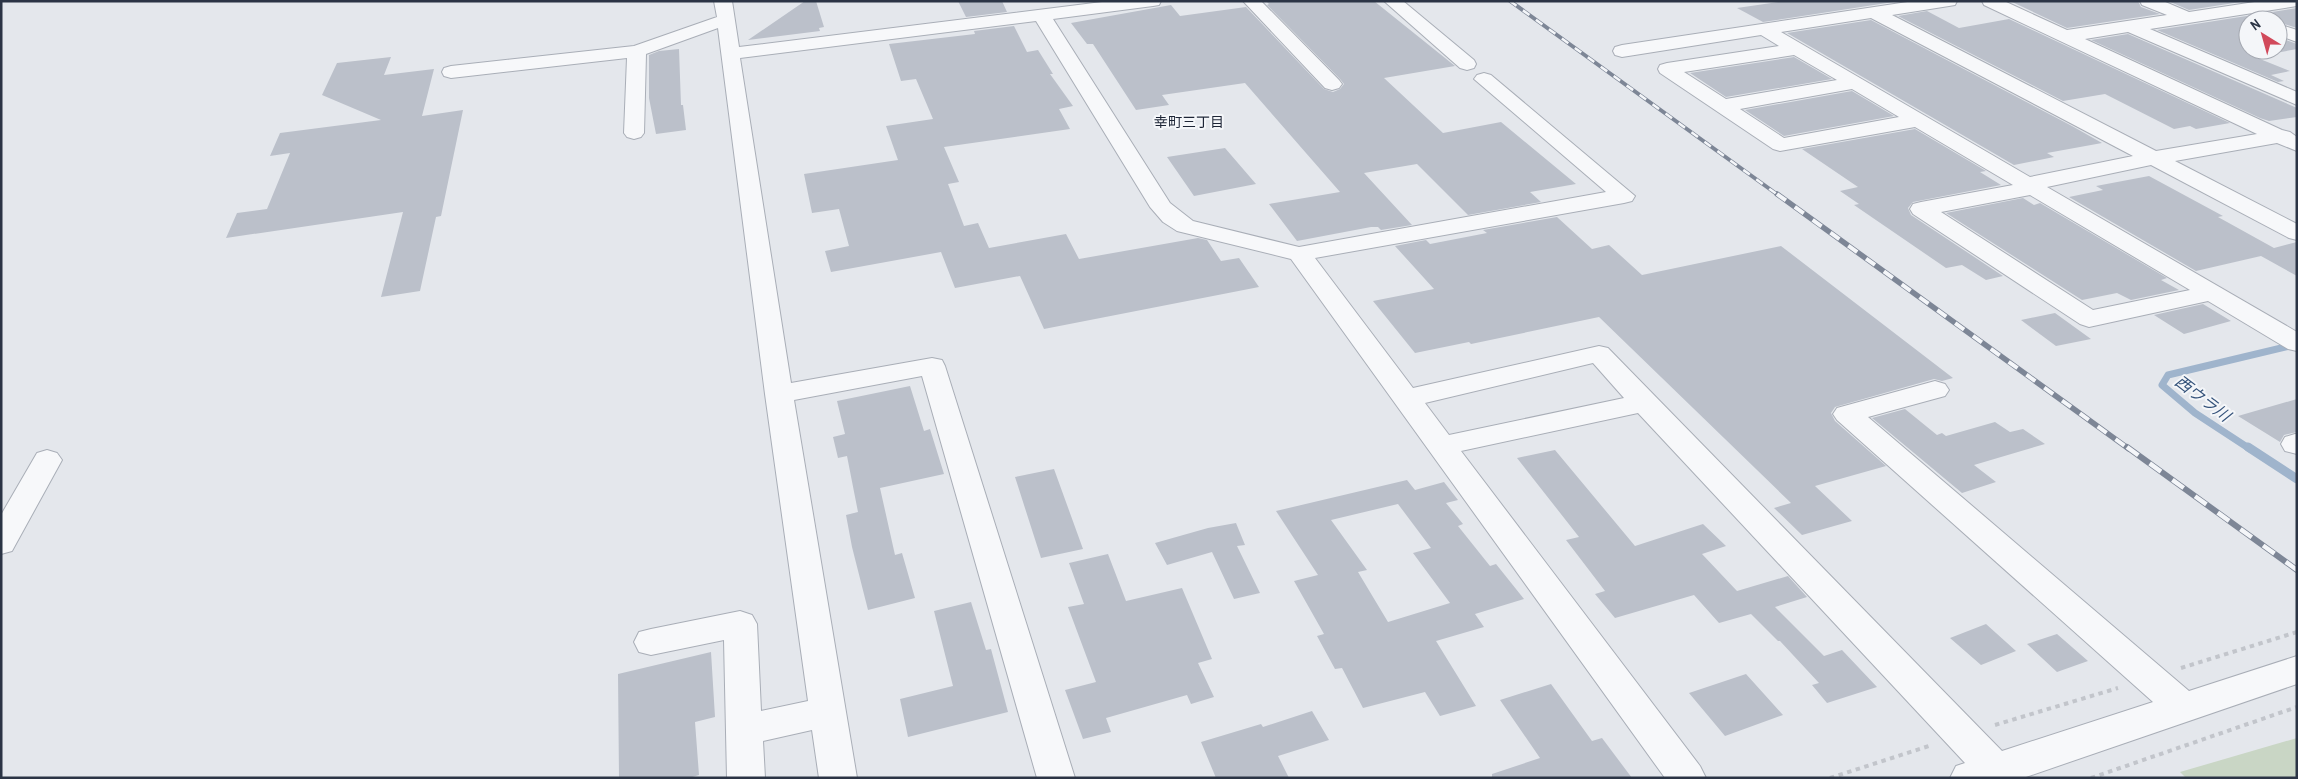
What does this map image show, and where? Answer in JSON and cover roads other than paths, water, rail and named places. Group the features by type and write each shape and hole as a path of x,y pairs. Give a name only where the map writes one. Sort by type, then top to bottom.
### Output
{"street":[{"path":"723,1 779,394 838,778"},
{"path":"730,54 1153,1"},
{"path":"1251,1 1332,84"},
{"path":"1392,1 1468,64"},
{"path":"1622,50 1764,29 1888,7 1949,1"},
{"path":"1990,1 2291,138"},
{"path":"2148,1 2188,18"},
{"path":"2066,36 2234,12 2271,3 2297,1"},
{"path":"1888,7 2154,158 2297,232"},
{"path":"2234,12 2238,14"},
{"path":"1042,16 1161,207 1170,217 1185,226 1299,254 1624,196 1484,79"},
{"path":"451,72 637,51 725,20"},
{"path":"2131,27 2297,99"},
{"path":"1764,29 2297,343"},
{"path":"1797,49 1667,69 1780,145 1919,120"},
{"path":"634,133 637,51"},
{"path":"1722,106 1856,83"},
{"path":"2213,293 2089,319 1921,209 2154,158 2291,138"},
{"path":"1299,254 1687,778"},
{"path":"1405,399 1599,354 1963,735 1989,775 2183,707 2297,670"},
{"path":"779,394 932,366 1056,778"},
{"path":"1935,390 1847,414 2183,707"},
{"path":"1441,446 1644,403"},
{"path":"1,542 47,460"},
{"path":"651,642 740,624 746,778"},
{"path":"744,730 828,712"}],"waterway":[{"name":"西ウラ川","path":"2250,449 2195,413 2162,385 2168,375 2294,345"},
{"name":"西ウラ川","path":"2248,447 2297,479"}],"railway":[{"path":"1510,1 1778,195"},
{"path":"1777,194 2129,449"},
{"path":"2127,447 2297,570"}],"district":[{"name":"幸町三丁目","path":"1189,122"}]}
